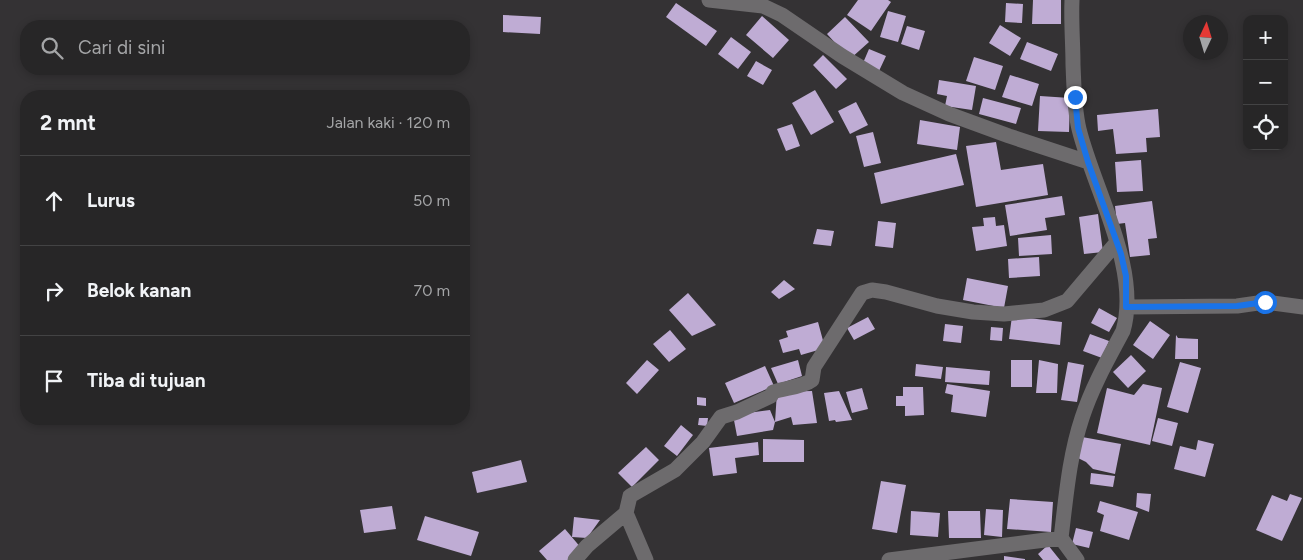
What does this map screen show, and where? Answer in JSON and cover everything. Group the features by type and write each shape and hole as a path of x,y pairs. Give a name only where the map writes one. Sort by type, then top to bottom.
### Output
{"street":[{"path":"709,0 763,6 782,15 842,56 903,93 975,123 1088,162"},
{"path":"1072,0 1075,109 1088,162 1117,242 1126,276 1126,321 1093,390 1082,418 1069,468 1061,538 1076,560"},
{"path":"646,560 626,513 630,496 675,470 703,442 721,418 771,396 773,392 787,387 807,384 812,380 814,367 862,293 872,290 886,292 937,306 973,312 1004,314 1044,310 1062,305 1067,301 1117,242"},
{"path":"1126,307 1237,306 1265,302 1303,307"},
{"path":"575,560 587,546 626,513"},
{"path":"890,560 1061,538"}],"building":[{"path":"858,0 888,0 891,2 871,31 847,15"},
{"path":"1033,0 1061,0 1061,24 1032,24"},
{"path":"676,3 717,31 706,46 666,17"},
{"path":"1006,3 1023,4 1022,23 1005,22"},
{"path":"888,11 906,16 898,42 880,37"},
{"path":"503,15 541,17 540,34 503,32"},
{"path":"762,16 789,40 773,58 746,35"},
{"path":"845,17 869,42 850,59 827,34"},
{"path":"1000,25 1021,38 1010,56 989,43"},
{"path":"907,26 925,31 919,50 901,44"},
{"path":"731,37 751,52 738,69 718,54"},
{"path":"1027,42 1058,54 1051,71 1020,59"},
{"path":"869,49 886,56 879,71 863,63"},
{"path":"823,55 847,79 836,89 813,65"},
{"path":"974,57 1003,66 995,90 966,81"},
{"path":"756,61 772,70 763,85 747,76"},
{"path":"1010,75 1039,84 1032,106 1002,97"},
{"path":"939,80 976,86 972,110 945,106 947,96 937,94"},
{"path":"815,90 834,122 811,135 792,103"},
{"path":"1040,96 1070,98 1069,132 1038,131"},
{"path":"983,98 1021,108 1016,124 979,114"},
{"path":"856,102 868,125 850,134 838,111"},
{"path":"1158,109 1160,137 1146,138 1147,152 1116,154 1113,129 1098,131 1097,115"},
{"path":"920,120 960,127 957,150 917,144"},
{"path":"792,124 800,146 786,151 777,129"},
{"path":"873,132 881,163 864,167 856,136"},
{"path":"996,142 1001,170 1043,164 1048,195 976,207 966,146"},
{"path":"956,154 964,185 881,204 874,173"},
{"path":"1141,160 1143,191 1117,192 1115,162"},
{"path":"1062,196 1065,215 1045,218 1047,230 1010,236 1005,205"},
{"path":"1152,201 1157,238 1148,239 1150,255 1130,257 1125,223 1117,224 1115,206"},
{"path":"1098,214 1103,252 1084,254 1079,217"},
{"path":"995,217 996,226 1004,225 1007,246 976,251 972,227 984,226 983,218"},
{"path":"878,221 896,223 893,248 875,246"},
{"path":"817,229 834,231 831,246 813,244"},
{"path":"1051,235 1052,254 1019,256 1018,238"},
{"path":"1039,257 1040,276 1009,278 1008,259"},
{"path":"967,278 1008,286 1004,308 963,300"},
{"path":"784,280 795,289 779,299 771,292"},
{"path":"688,293 716,325 692,336 669,310"},
{"path":"1099,308 1117,318 1109,332 1091,323"},
{"path":"1012,316 1062,322 1060,345 1009,339"},
{"path":"868,317 875,329 854,340 847,328"},
{"path":"1150,321 1170,335 1153,359 1133,345"},
{"path":"818,322 825,348 801,355 799,349 783,353 779,340 788,337 786,331"},
{"path":"945,324 963,326 961,343 943,341"},
{"path":"991,327 1003,328 1002,341 990,340"},
{"path":"670,330 686,349 669,362 653,344"},
{"path":"1090,334 1109,341 1102,358 1083,351"},
{"path":"1176,335 1178,338 1198,339 1198,359 1175,359"},
{"path":"1131,355 1146,371 1128,388 1113,372"},
{"path":"647,360 659,370 637,394 626,383"},
{"path":"798,360 802,376 778,384 771,368"},
{"path":"1011,360 1032,360 1032,387 1011,387"},
{"path":"1039,360 1058,364 1057,393 1036,393"},
{"path":"1068,362 1084,365 1077,402 1061,400"},
{"path":"1180,362 1201,368 1188,413 1167,407"},
{"path":"916,364 943,367 941,379 915,376"},
{"path":"765,366 774,386 734,403 725,383"},
{"path":"946,367 990,371 989,385 945,382"},
{"path":"947,384 990,391 986,417 951,412 953,395 945,393"},
{"path":"1143,384 1162,388 1150,445 1097,433 1107,388 1134,395"},
{"path":"903,387 923,387 924,415 905,416 905,406 896,406 896,396 903,396"},
{"path":"862,388 868,409 852,413 846,392"},
{"path":"812,391 817,423 793,425 791,417 775,422 777,392"},
{"path":"839,391 852,420 829,421 824,393"},
{"path":"697,397 706,398 706,406 697,405"},
{"path":"770,410 775,422 773,430 737,436 733,415"},
{"path":"699,418 708,418 707,426 698,425"},
{"path":"1158,418 1178,423 1172,446 1152,441"},
{"path":"681,425 693,435 677,456 664,446"},
{"path":"1082,437 1121,444 1115,474 1093,469 1086,462 1078,458"},
{"path":"763,439 804,440 804,462 763,462"},
{"path":"1198,440 1214,444 1205,477 1174,469 1180,446 1196,450"},
{"path":"758,442 759,455 735,458 737,473 713,476 709,448"},
{"path":"646,447 659,460 632,487 618,473"},
{"path":"521,460 527,482 477,493 472,472"},
{"path":"1091,473 1115,476 1113,487 1090,484"},
{"path":"881,481 906,485 897,533 872,529"},
{"path":"1137,493 1151,494 1149,512 1136,507"},
{"path":"1290,494 1302,498 1282,541 1256,530 1272,495 1287,501"},
{"path":"1010,499 1053,502 1051,532 1007,529"},
{"path":"1100,501 1138,512 1129,540 1100,531 1104,515 1097,512"},
{"path":"392,506 396,529 364,533 360,510"},
{"path":"986,509 1003,510 1002,537 984,535"},
{"path":"911,511 940,513 938,537 910,535"},
{"path":"948,511 980,511 981,538 949,538"},
{"path":"425,516 479,532 471,556 417,540"},
{"path":"574,517 600,520 587,538 572,537"},
{"path":"1076,528 1093,532 1089,548 1072,544"},
{"path":"565,529 582,549 568,560 547,560 539,551"},
{"path":"1048,545 1060,560 1043,560 1038,554"},
{"path":"1004,556 1025,559 1025,560 1004,560"}],"route":[{"path":"1075,97 1078,128 1088,162 1121,254 1126,276 1126,307 1237,306 1265,302"}]}
